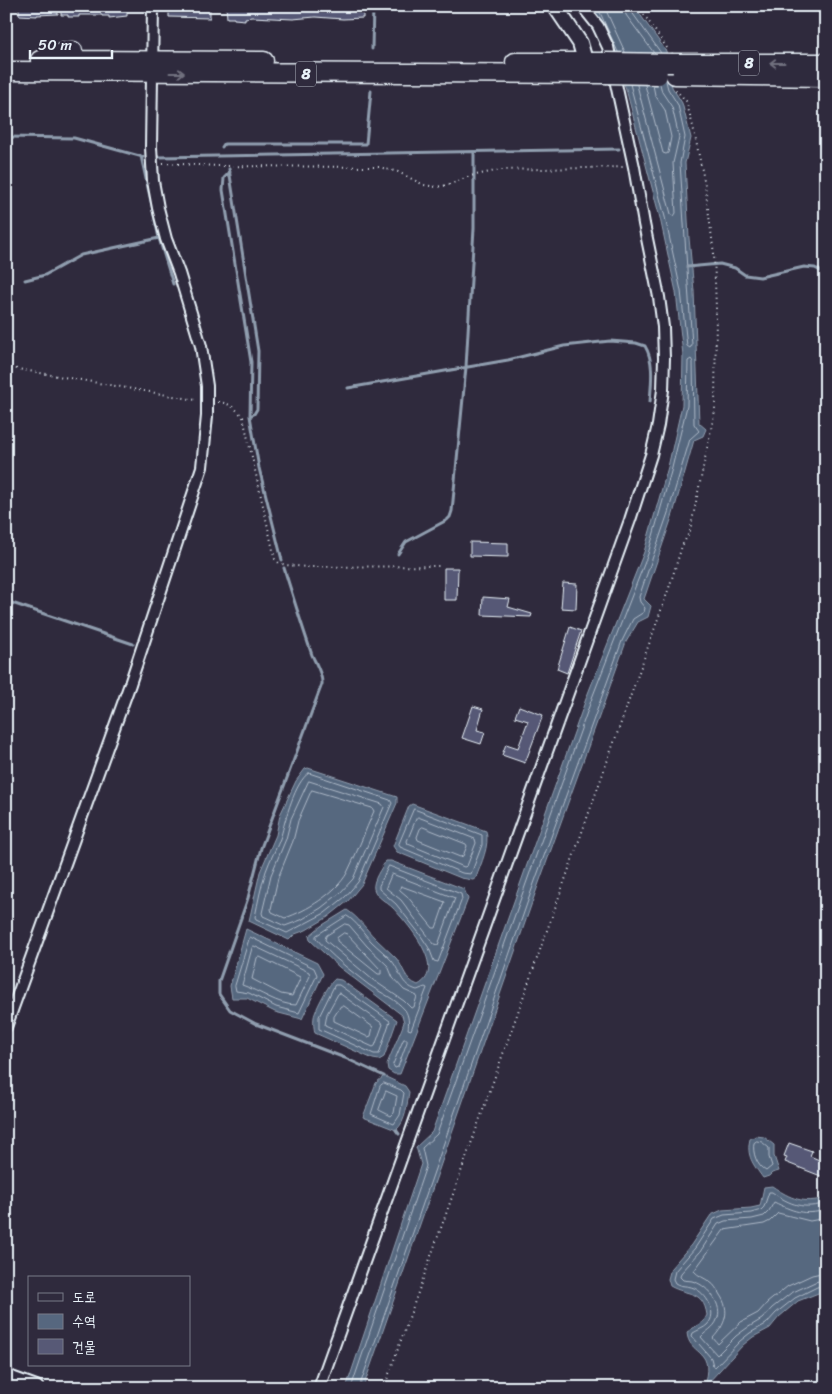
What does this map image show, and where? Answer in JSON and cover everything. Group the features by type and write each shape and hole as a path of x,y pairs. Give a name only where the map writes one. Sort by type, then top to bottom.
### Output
{"highway":[{"name":"8","path":"6,60 148,64 672,69 826,77"},
{"name":"8","path":"672,69 826,63"},
{"name":"8","path":"6,71 148,64"}],"street":[{"path":"6,1027 130,684 202,467 207,386 200,346 158,208 152,162 148,64 154,49 153,6"},
{"path":"555,6 597,68"},
{"path":"319,1388 630,520 651,455 658,425 663,390 664,358 663,327 659,297 608,47 598,26 582,6"},
{"path":"6,1377 36,1388"}],"path":[{"path":"384,1388 669,588 682,546 690,531 715,410 716,308 714,254 705,185 686,101 672,69 638,6"},
{"path":"152,162 217,166 379,168 398,172 424,185 436,187 448,185 470,176 502,170 634,167"},
{"path":"6,367 184,399 225,403 234,408 243,417 275,559 279,563 307,568 441,566"}],"water":[{"path":"592,6 634,6 666,51 672,87 682,103 691,138 685,163 694,291 699,423 706,429 703,436 694,440 673,514 644,599 651,606 648,617 638,622 626,642 535,894 363,1388 346,1388 421,1164 416,1147 432,1132 587,696 644,552 668,467 682,405 683,355 676,292 660,218 626,89 607,37"},
{"path":"308,768 397,797 397,803 362,884 348,901 328,917 295,934 289,940 249,921 260,872 276,835 280,815 296,781 305,769"},
{"path":"412,804 486,831 486,849 476,878 473,880 461,878 397,852 393,846 409,806"},
{"path":"386,861 391,861 464,889 468,899 400,1074 394,1074 388,1070 387,1064 404,1022 402,1015 339,967 310,940 309,936 347,910 396,958 407,977 413,983 418,985 426,978 429,968 422,946 407,924 374,889 376,878"},
{"path":"246,929 317,963 323,974 302,1019 275,1012 247,998 232,998 230,986"},
{"path":"335,979 341,980 397,1020 384,1057 379,1060 315,1033 315,1014 326,991"},
{"path":"384,1076 405,1086 409,1092 404,1118 396,1130 363,1117 376,1083"},
{"path":"756,1136 764,1137 774,1145 774,1156 779,1171 763,1178 753,1164 749,1150 750,1139"},
{"path":"772,1186 798,1199 818,1200 826,1198 826,1290 798,1301 779,1317 770,1328 743,1345 707,1384 705,1381 707,1370 704,1357 692,1345 688,1339 687,1332 704,1321 707,1315 705,1307 702,1301 693,1294 670,1286 668,1279 671,1268 691,1245 711,1215 722,1210 760,1206 764,1187"}],"building":[{"path":"19,6 58,6 58,14 19,15"},
{"path":"61,6 127,6 127,16 109,18 109,16 102,15 79,15 79,17 68,17 68,15 61,15"},
{"path":"169,6 210,6 210,18 169,17"},
{"path":"226,6 363,6 363,18 315,17 293,19 252,17 245,18 245,20 227,18"},
{"path":"470,542 508,543 508,557 470,556"},
{"path":"444,568 458,568 457,600 444,600"},
{"path":"563,583 577,584 576,609 561,608"},
{"path":"483,597 510,599 508,607 532,614 531,617 482,615"},
{"path":"570,627 581,631 567,673 557,669"},
{"path":"473,706 483,709 477,730 485,732 481,744 462,738"},
{"path":"519,706 543,715 525,763 502,755 506,744 518,748 528,721 515,717"},
{"path":"789,1143 812,1151 810,1156 826,1163 826,1178 785,1162 787,1157 784,1156"}],"waterway":[{"path":"372,49 373,6"},
{"path":"222,147 224,144 366,144 371,91"},
{"path":"6,137 74,138 143,157"},
{"path":"158,157 619,149"},
{"path":"398,554 406,542 447,520 452,511 466,367 474,228 474,152"},
{"path":"141,156 159,238 173,284"},
{"path":"229,169 258,351 257,409 250,416"},
{"path":"230,172 224,178 223,190 251,362 250,416 259,468 282,560"},
{"path":"25,280 45,275 81,255 159,238"},
{"path":"687,267 720,264 735,268 745,275 760,277 804,267 815,268 826,274"},
{"path":"348,388 508,360 564,346 610,341 636,343 645,346 651,366 650,402"},
{"path":"284,568 312,655 320,673 322,684 261,848 248,898 219,981 219,994 230,1010 256,1024 345,1058 384,1076"},
{"path":"6,601 133,644"},
{"path":"396,1130 399,1134"}]}
